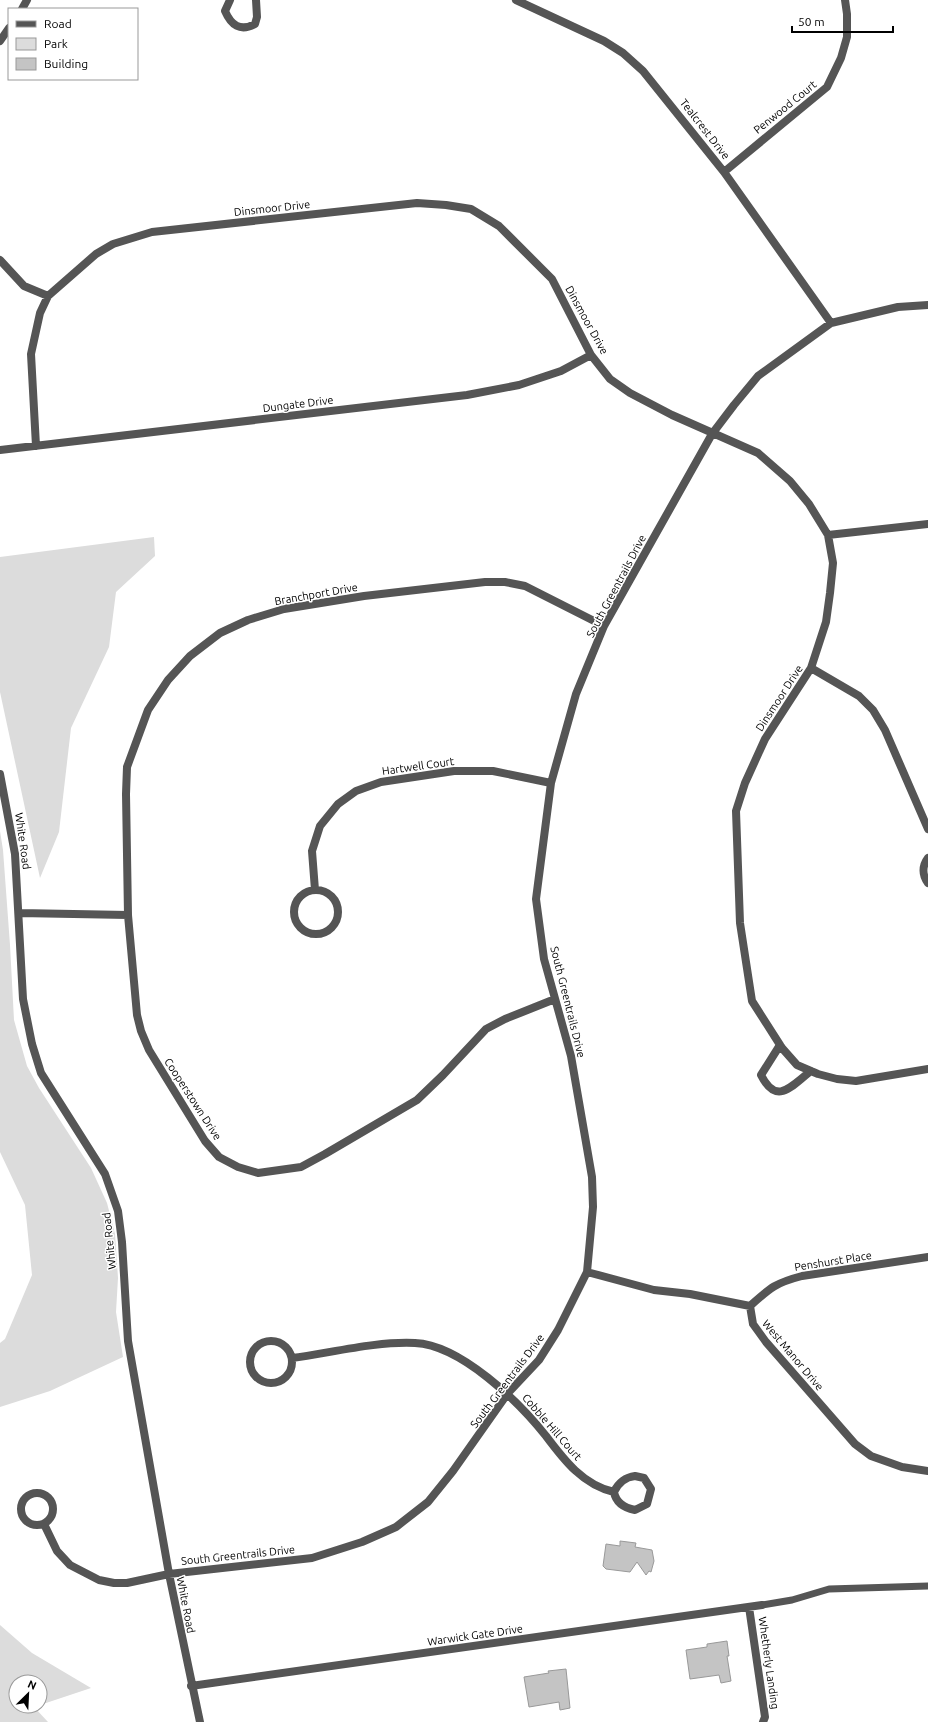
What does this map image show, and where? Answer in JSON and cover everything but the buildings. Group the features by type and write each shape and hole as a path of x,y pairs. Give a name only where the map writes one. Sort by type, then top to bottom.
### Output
{"street":[{"path":"230,0 225,11 229,20 238,27 248,28 255,24 257,17 256,0"},
{"name":"Tealcrest Drive","path":"516,0 604,41 623,53 643,71 724,172 832,323"},
{"name":"Penwood Court","path":"724,172 827,87 841,58 847,37 847,14 845,0"},
{"path":"0,41 8,29"},
{"name":"Dinsmoor Drive","path":"36,446 31,354 35,328 40,313 48,296 96,254 113,244 152,232 417,203 446,204 471,209 499,226 552,279 591,355 610,379 630,394 712,434 758,453 790,481 809,504 828,535 833,563 830,593 826,622 812,668 765,739 745,783 736,812 740,923 752,1001 780,1045 797,1064 811,1071"},
{"path":"0,260 24,286 48,296"},
{"name":"South Greentrails Drive","path":"44,1524 57,1551 70,1565 99,1580 114,1583 127,1583 169,1574 312,1558 362,1542 396,1527 428,1502 453,1471 508,1393 539,1360 558,1330 587,1272 593,1207 592,1177 571,1056 544,959 536,899 551,783 576,694 604,626 712,434 758,376 832,323 898,307 928,305"},
{"name":"Dungate Drive","path":"0,450 467,395 519,385 561,371 591,355"},
{"path":"828,535 928,524"},
{"name":"Branchport Drive","path":"128,915 127,767 148,710 168,680 190,656 220,633 248,620 284,609 364,596 485,582 505,582 524,586 604,626"},
{"path":"812,668 859,696 873,710 885,730 928,829"},
{"name":"Hartwell Court","path":"315,890 312,851 320,826 338,804 356,791 381,782 454,771 493,771 551,783"},
{"name":"White Road","path":"0,774 15,854 23,1000 32,1044 41,1073 105,1174 118,1211 122,1242 128,1341 169,1574 191,1686 200,1722"},
{"path":"928,858 924,868 924,875 928,883"},
{"path":"315,890 326,892 332,897 338,907 336,921 332,927 321,934 314,934 302,930 294,917 295,904 299,897 307,892 315,890"},
{"path":"19,913 128,915"},
{"name":"Cooperstown Drive","path":"128,915 137,1015 141,1031 149,1050 205,1141 219,1157 238,1167 258,1173 301,1167 417,1100 443,1075 486,1029 505,1019 554,999"},
{"path":"780,1045 762,1075 770,1089 776,1092 784,1092 811,1071 837,1079 856,1081 928,1068"},
{"name":"Penshurst Place","path":"750,1306 772,1286 785,1280 802,1276 928,1257"},
{"path":"587,1272 654,1290 690,1294 750,1306"},
{"name":"West Manor Drive","path":"750,1306 753,1324 766,1342 855,1444 871,1456 902,1467 928,1471"},
{"path":"272,1341 285,1346 292,1358 290,1370 286,1376 278,1382 266,1382 260,1380 252,1371 250,1364 250,1356 256,1347 261,1343 272,1341"},
{"name":"Cobble Hill Court","path":"292,1358 387,1344 416,1343 439,1348 463,1361 508,1393 567,1463 583,1478 604,1490 614,1492"},
{"name":"Cobble Hill Court","path":"635,1476 644,1478 651,1489 647,1504 635,1510 628,1508 617,1500 614,1492 617,1486 629,1477 635,1476"},
{"name":"Warwick Gate Drive","path":"191,1686 762,1605"},
{"name":"Whetherly Landing","path":"749,1608 766,1717 763,1722"}],"lane":[{"path":"762,1605 792,1600 829,1589 928,1586"}],"green space":[{"path":"154,537 155,556 116,592 109,647 71,728 59,832 40,878 0,692 0,557"},
{"path":"0,831 3,850 14,1020 27,1066 39,1088 91,1168 107,1203 115,1234 118,1278 116,1312 123,1357 50,1391 0,1407 0,1343 5,1339 32,1275 25,1205 0,1152"},
{"path":"0,1625 32,1653 91,1688 48,1702 48,1674 8,1674 8,1714 41,1714 48,1722 0,1722"}]}
